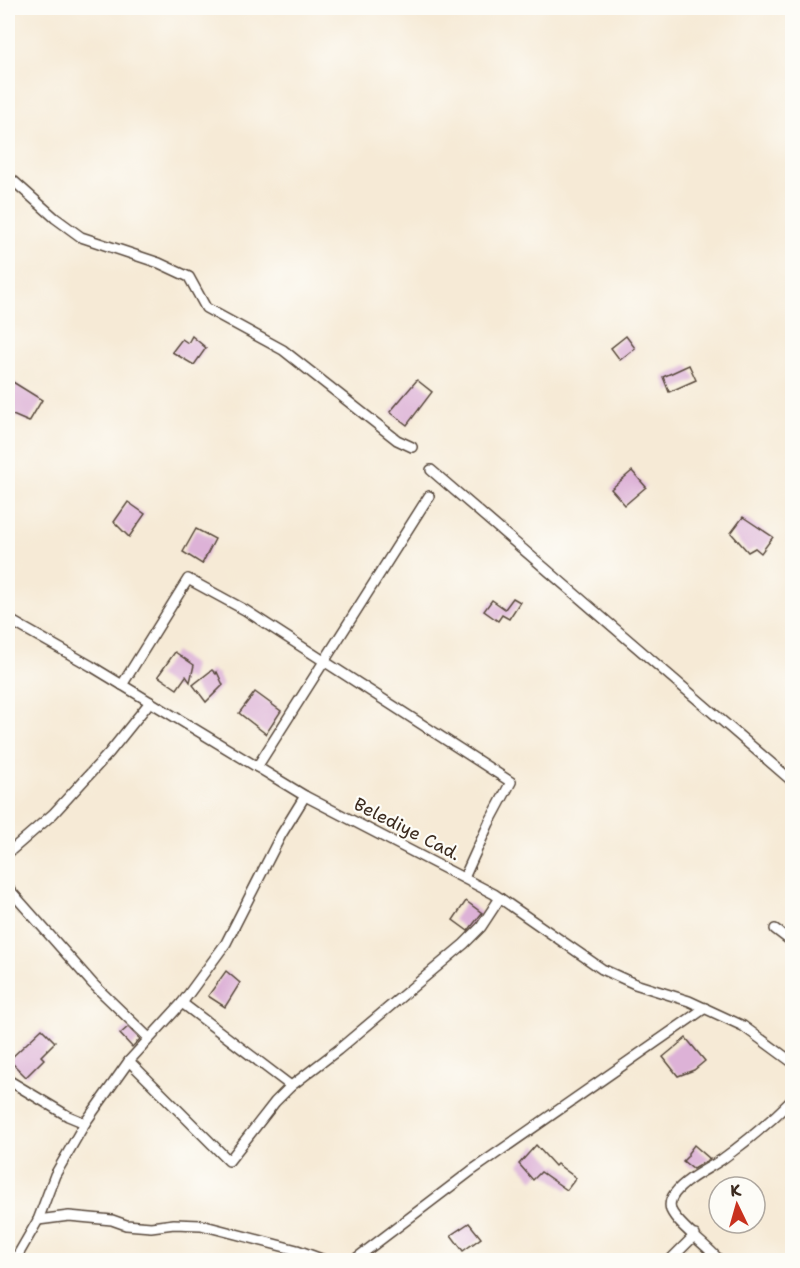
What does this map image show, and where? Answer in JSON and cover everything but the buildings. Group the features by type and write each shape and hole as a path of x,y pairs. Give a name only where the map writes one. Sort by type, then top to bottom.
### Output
{"street":[{"path":"8,176 81,237 159,263 189,277 206,308 283,350 397,440 412,447"},
{"path":"431,470 792,781"},
{"path":"257,767 429,496"},
{"path":"122,685 188,579 245,610 511,782 464,878"},
{"name":"Belediye Cad.","path":"8,618 305,796 500,898 602,969 635,984 689,1001 743,1026 792,1062"},
{"path":"8,853 53,814 110,753 150,702"},
{"path":"15,1260 38,1220 55,1175 86,1123 129,1061 182,1003 226,943 281,835 305,796"},
{"path":"8,888 93,984 149,1038"},
{"path":"129,1061 229,1161 275,1102 291,1086 338,1050 464,944 481,927 500,898"},
{"path":"776,929 792,942"},
{"path":"182,1003 291,1086"},
{"path":"354,1260 471,1171 705,1008"},
{"path":"8,1080 68,1116 86,1123"},
{"path":"719,1260 678,1220 670,1208 671,1200 676,1192 744,1144 792,1100"},
{"path":"38,1220 69,1216 151,1227 174,1224 201,1225 297,1250 324,1260"},
{"path":"670,1260 695,1235"}]}
